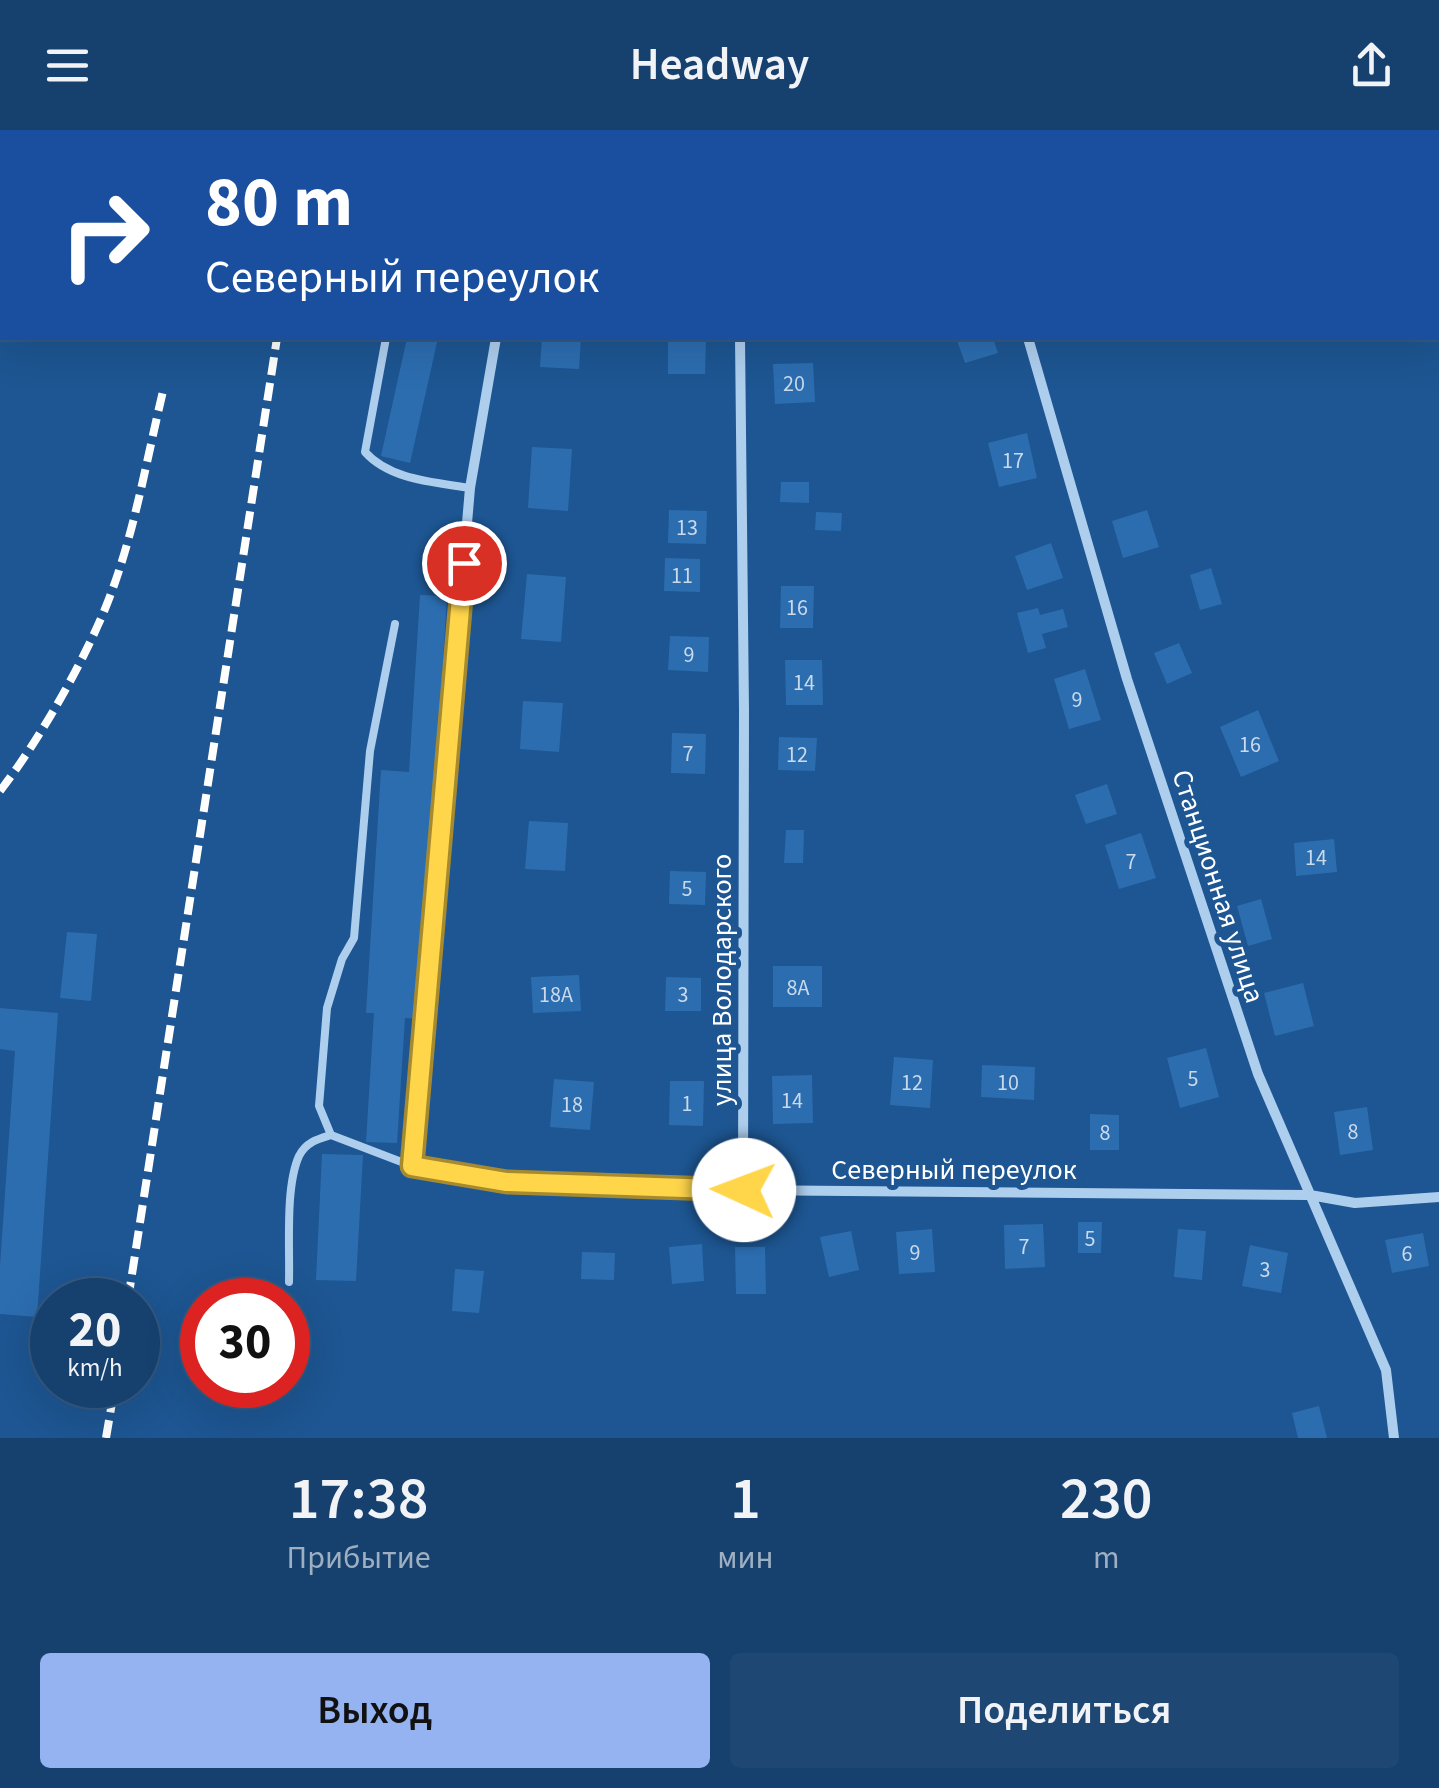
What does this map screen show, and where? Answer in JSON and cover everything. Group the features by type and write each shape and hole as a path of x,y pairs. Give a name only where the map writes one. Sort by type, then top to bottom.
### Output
{"street":[{"path":"412,1166 470,488 496,340"},
{"name":"улица Володарского","path":"739,340 744,1190"},
{"name":"Станционная улица","path":"1029,340 1126,679 1258,1074 1386,1370 1394,1438"},
{"name":"Северный переулок","path":"412,1166 507,1182 744,1190 1310,1195 1356,1203 1439,1198"}],"lane":[{"path":"386,340 365,452 378,467 470,488"},
{"path":"331,1135 319,1106 327,1008 342,958 354,938 370,751 395,624"},
{"path":"289,1278 292,1189 299,1155 311,1141 331,1135 412,1166"}],"building":[{"path":"407,340 438,340 410,463 381,456"},
{"path":"542,340 581,340 579,369 540,367"},
{"path":"668,340 706,340 705,374 668,374"},
{"path":"957,340 994,340 998,353 965,363"},
{"path":"813,363 815,402 775,404 773,364"},
{"path":"1027,433 1037,478 999,487 988,443"},
{"path":"532,447 572,449 568,511 528,508"},
{"path":"781,482 809,482 809,503 780,502"},
{"path":"669,510 707,511 706,544 668,543"},
{"path":"1147,510 1159,547 1123,558 1112,521"},
{"path":"816,512 842,513 841,531 815,530"},
{"path":"1051,543 1063,578 1027,590 1015,556"},
{"path":"665,558 700,559 700,592 664,591"},
{"path":"1211,568 1222,604 1200,610 1190,575"},
{"path":"527,574 566,577 561,642 521,639"},
{"path":"781,586 814,586 813,628 780,628"},
{"path":"420,595 447,596 421,1019 405,1018 397,1143 366,1142 374,1013 366,1013 381,770 409,772"},
{"path":"1038,608 1040,615 1063,609 1068,627 1042,634 1046,648 1028,653 1017,613"},
{"path":"670,636 709,637 708,672 668,670"},
{"path":"1179,643 1192,673 1167,684 1154,653"},
{"path":"785,660 822,660 823,705 786,705"},
{"path":"1085,669 1101,720 1069,729 1054,679"},
{"path":"523,701 563,703 559,752 520,749"},
{"path":"1258,710 1279,761 1241,777 1220,727"},
{"path":"672,733 706,734 705,774 671,773"},
{"path":"779,737 817,738 815,771 778,770"},
{"path":"1107,784 1117,814 1086,824 1075,795"},
{"path":"529,821 568,823 565,871 525,869"},
{"path":"786,830 804,830 803,863 784,863"},
{"path":"1141,833 1156,878 1119,889 1105,845"},
{"path":"1334,839 1337,872 1296,876 1294,843"},
{"path":"670,871 706,872 705,905 669,904"},
{"path":"1261,899 1272,939 1248,946 1237,906"},
{"path":"67,932 97,934 91,1001 60,998"},
{"path":"773,966 822,966 822,1007 773,1007"},
{"path":"579,975 581,1011 533,1013 531,977"},
{"path":"666,977 701,978 701,1011 665,1011"},
{"path":"1303,983 1314,1026 1275,1036 1264,993"},
{"path":"0,1008 58,1013 40,1278 30,1278 30,1316 0,1314 15,1051 0,1049"},
{"path":"1206,1048 1219,1097 1180,1108 1167,1058"},
{"path":"894,1057 933,1060 930,1108 890,1105"},
{"path":"982,1065 1035,1067 1034,1100 981,1097"},
{"path":"812,1075 813,1123 773,1124 772,1076"},
{"path":"554,1079 594,1082 590,1130 550,1127"},
{"path":"670,1081 704,1081 703,1126 669,1125"},
{"path":"1367,1107 1373,1150 1340,1155 1334,1112"},
{"path":"1090,1114 1119,1115 1119,1150 1090,1150"},
{"path":"322,1154 363,1155 356,1281 316,1280"},
{"path":"1078,1222 1102,1222 1101,1253 1078,1253"},
{"path":"1043,1224 1045,1267 1005,1269 1004,1225"},
{"path":"932,1229 935,1272 899,1274 896,1232"},
{"path":"1178,1229 1206,1231 1202,1280 1174,1277"},
{"path":"851,1231 859,1270 829,1277 820,1237"},
{"path":"1423,1233 1429,1266 1392,1273 1385,1240"},
{"path":"702,1244 704,1281 672,1284 669,1247"},
{"path":"1250,1245 1288,1253 1281,1293 1242,1286"},
{"path":"735,1247 765,1247 766,1294 736,1294"},
{"path":"582,1252 615,1253 614,1280 581,1279"},
{"path":"455,1269 484,1271 479,1313 452,1311"},
{"path":"1319,1406 1327,1438 1298,1438 1292,1413"}],"railway":[{"path":"131,1278 277,340"},
{"path":"0,791 66,689 110,597 129,538 164,387"},
{"path":"106,1438 111,1408"}],"route":[{"path":"464,563 412,1166 507,1182 744,1190"}]}
